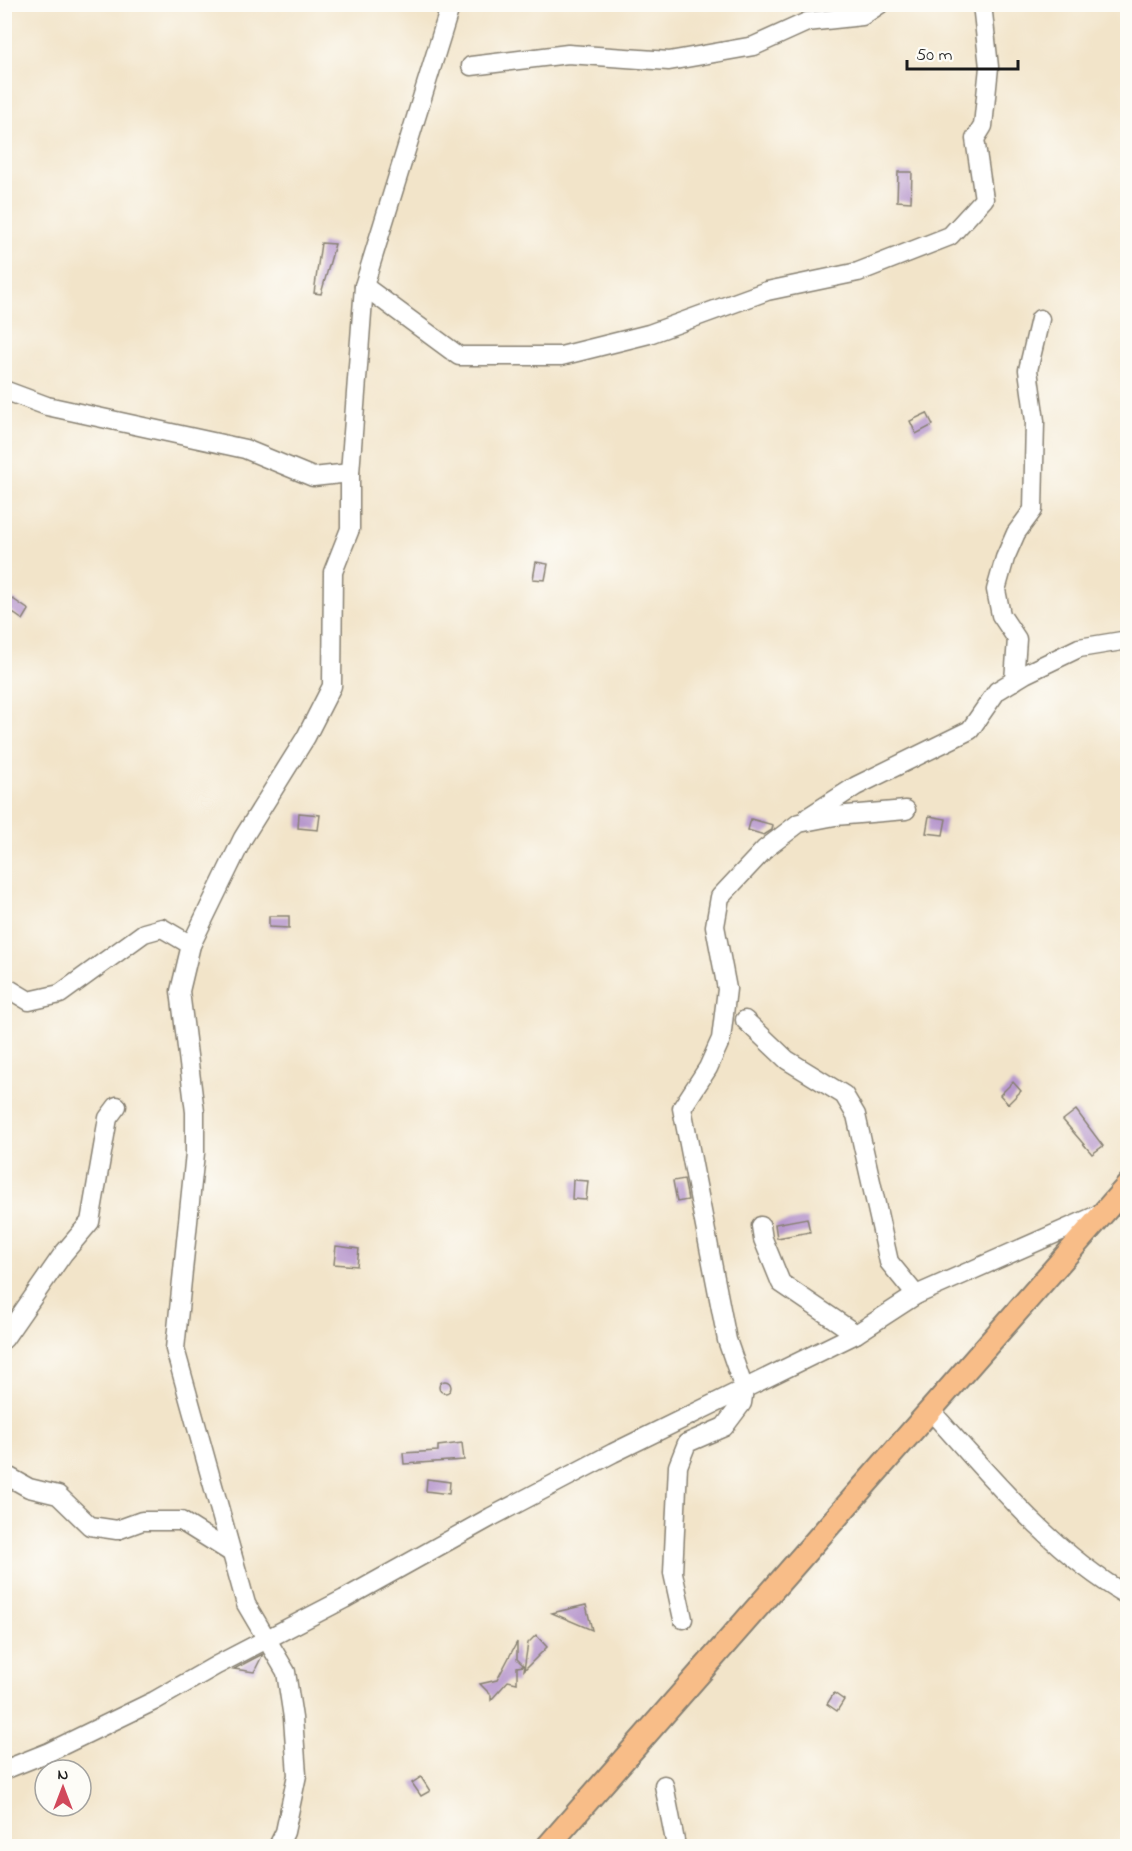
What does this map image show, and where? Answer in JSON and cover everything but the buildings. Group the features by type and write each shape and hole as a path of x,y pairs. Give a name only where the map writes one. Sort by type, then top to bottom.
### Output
{"main road":[{"path":"548,1846 1128,1185"}],"street":[{"path":"278,1846 285,1832 297,1775 293,1718 286,1672 246,1604 175,1349 195,1153 195,1112 180,991 191,945 243,838 306,737 332,686 333,572 350,529 350,473 364,286 451,4"},
{"path":"471,66 568,54 669,61 754,46 807,22 861,16 880,4"},
{"path":"364,286 459,356 561,356 649,334 767,291 858,272 950,236 984,199 975,139 983,126 990,67 982,4"},
{"path":"1014,681 1017,639 1001,615 996,590 1005,558 1016,533 1033,510 1035,421 1028,370 1040,318"},
{"path":"4,390 47,406 245,449 314,477 350,473"},
{"path":"683,1619 673,1574 678,1466 687,1443 724,1427 742,1403 744,1389 727,1340 682,1108 708,1068 720,1039 727,989 715,926 720,897 765,849 799,823 856,786 970,730 997,691 1078,648 1128,640"},
{"path":"799,823 836,816 906,810"},
{"path":"4,986 29,1001 60,994 144,933 162,928 191,945"},
{"path":"745,1020 787,1060 844,1095 856,1115 889,1262 916,1295"},
{"path":"4,1339 63,1254 90,1222 108,1118 117,1106"},
{"path":"4,1770 49,1752 154,1701 266,1638 344,1599 613,1452 856,1334 916,1295 1104,1212"},
{"path":"761,1226 763,1239 781,1283 856,1334"},
{"path":"930,1410 1016,1503 1094,1576 1128,1596"},
{"path":"4,1474 30,1488 58,1495 90,1526 117,1530 142,1521 181,1521 232,1553"},
{"path":"664,1785 676,1846"}]}
